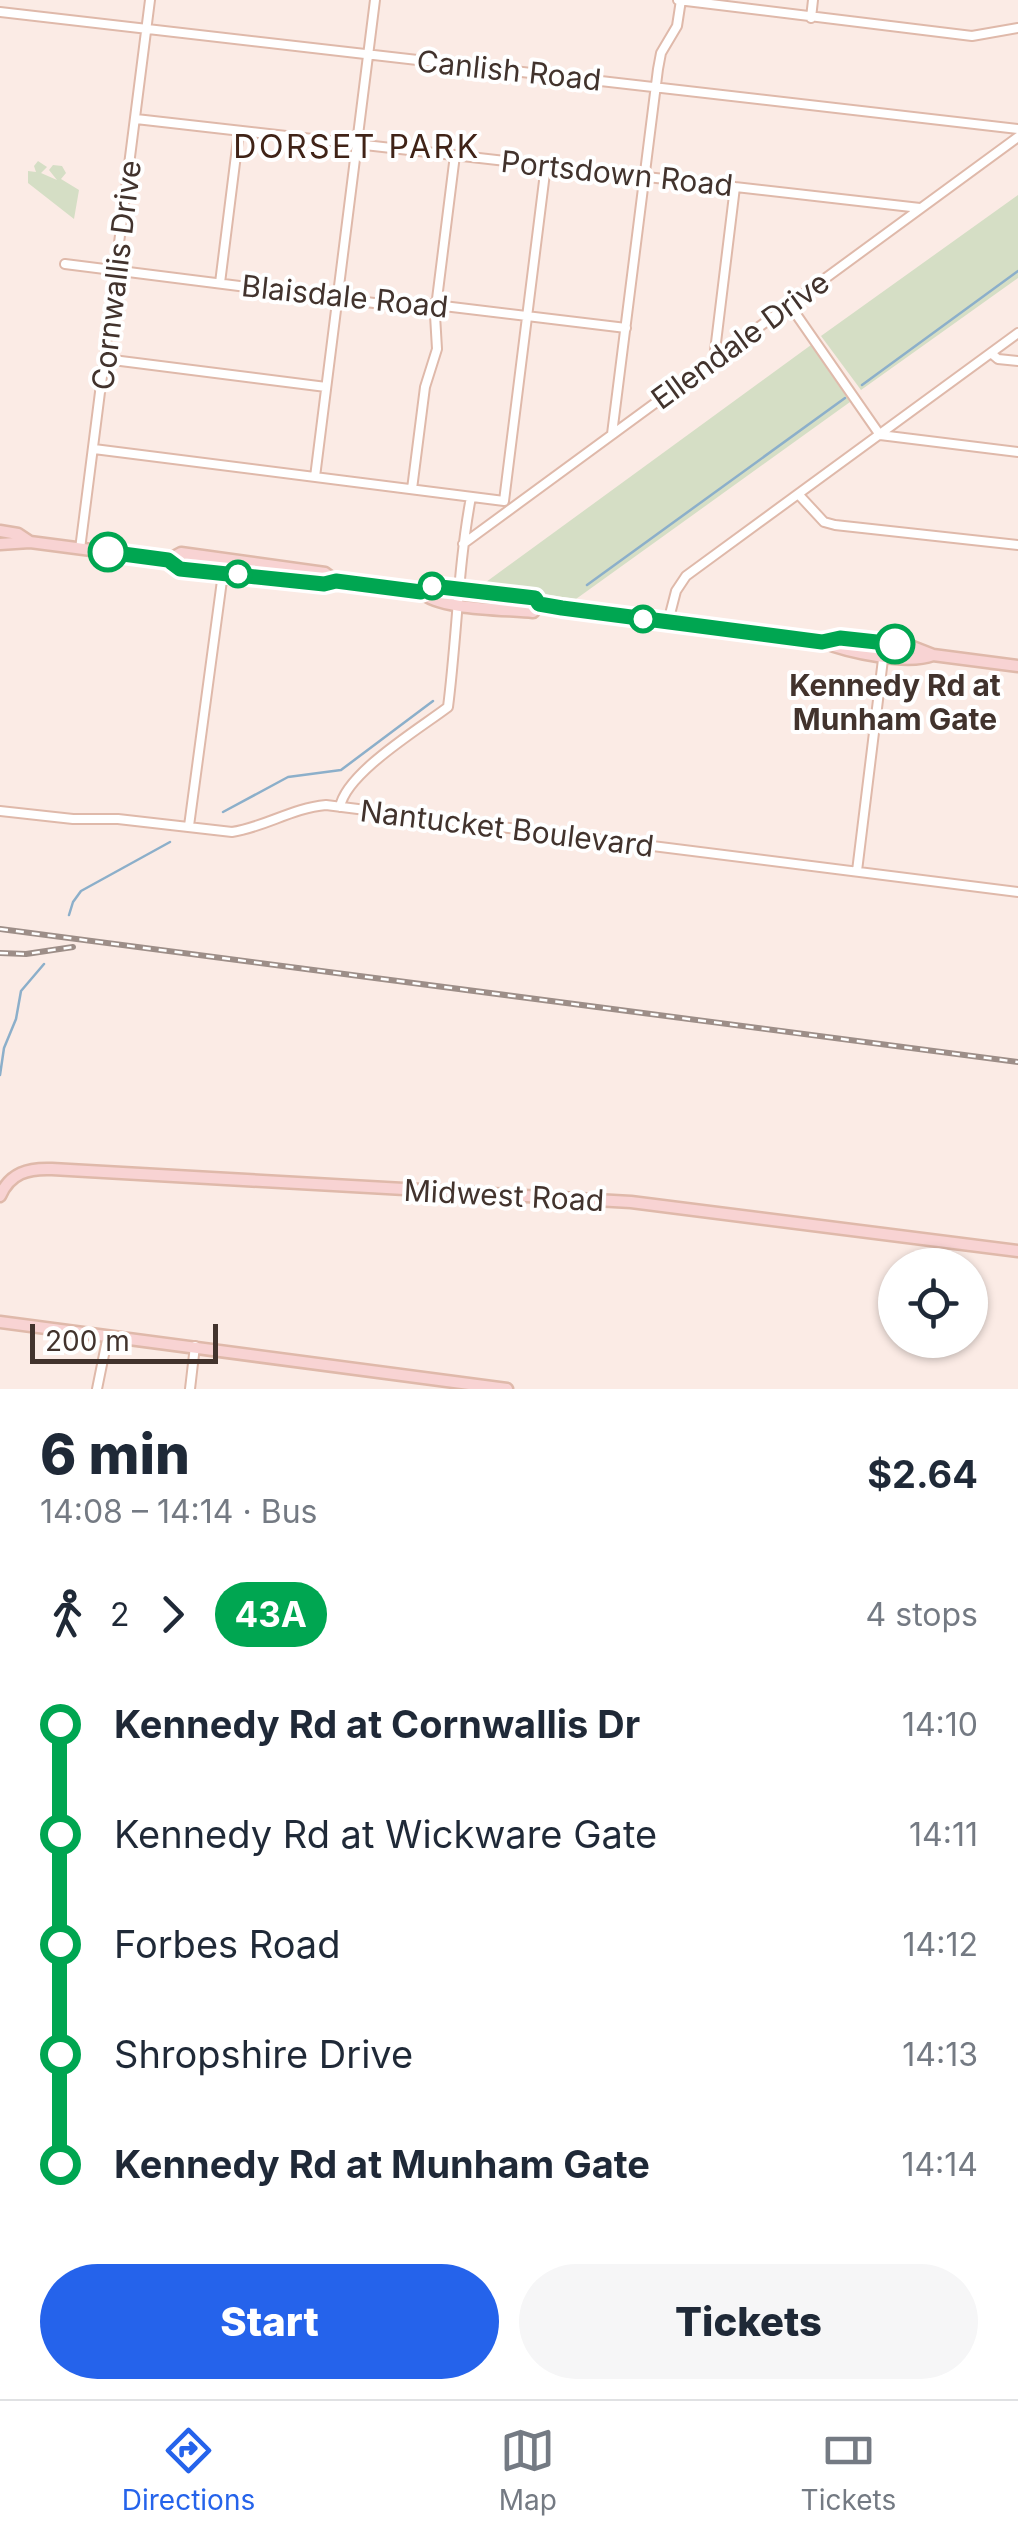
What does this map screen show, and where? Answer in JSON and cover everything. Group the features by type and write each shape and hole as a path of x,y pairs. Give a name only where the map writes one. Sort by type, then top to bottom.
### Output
{"main road":[{"path":"0,531 18,534 30,542"},
{"path":"0,544 30,542 168,560 180,569 324,584 336,581 421,592 432,586 535,598 539,604 822,642 840,638 885,649 921,647 933,655 1018,666"},
{"path":"168,560 181,554 224,558 326,574 336,581"},
{"path":"222,572 224,558"},
{"path":"421,592 430,601 532,612 539,604"},
{"name":"Midwest Road","path":"0,1196 8,1182 23,1170 38,1168 483,1192 631,1202 1018,1251"},
{"path":"0,1322 508,1389"},
{"path":"415,1389 416,1376"}],"street":[{"name":"Cornwallis Drive","path":"80,549 150,0"},
{"path":"315,477 375,0"},
{"path":"612,434 660,59 677,26 680,0 972,36 1018,28"},
{"path":"811,18 813,0"},
{"name":"Canlish Road","path":"0,12 1018,129"},
{"name":"Portsdown Road","path":"136,118 920,208"},
{"path":"220,284 240,130"},
{"name":"Ellendale Drive","path":"463,544 507,505 612,434 1018,137"},
{"path":"412,489 426,380 437,349 436,305 455,155"},
{"path":"94,449 471,496 507,505 546,165"},
{"path":"714,360 735,187"},
{"name":"Blaisdale Road","path":"65,264 388,305 436,305 626,328"},
{"path":"790,304 880,435 1018,452"},
{"path":"668,622 676,591 686,576 1018,333"},
{"path":"992,354 998,359 1018,362"},
{"path":"105,360 326,388"},
{"path":"799,495 824,522 836,526 1018,546"},
{"path":"340,807 342,796 355,778 448,707 471,496"},
{"path":"189,826 222,572"},
{"path":"857,872 885,649"},
{"name":"Nantucket Boulevard","path":"0,811 73,820 118,819 222,832 246,830 306,806 340,807 1018,892"},
{"path":"97,1389 108,1335"},
{"path":"190,1389 195,1346"}],"green space":[{"path":"38,161 47,167 41,173 57,180 49,170 53,165 62,166 66,173 61,179 79,190 74,219 28,183 28,171 36,172 34,166"},
{"path":"1018,195 1018,278 861,390 821,336"},
{"path":"811,345 850,402 576,599 482,585"}],"waterway":[{"path":"862,385 1018,271"},
{"path":"587,585 845,398"},
{"path":"223,812 288,777 341,770 433,701"},
{"path":"69,915 81,891 170,842"},
{"path":"0,1075 21,991 44,964"}],"railway":[{"path":"0,929 1018,1062"},
{"path":"0,953 26,954 73,947"}],"bus line":[{"name":"43A","path":"108,552 168,560 180,569 324,584 341,581 421,592 432,586 535,598 539,604 562,608 822,642 840,638 895,644"}],"place":[{"name":"Kennedy Rd at Munham Gate","path":"895,644"}],"district":[{"name":"DORSET PARK","path":"357,146"}]}
